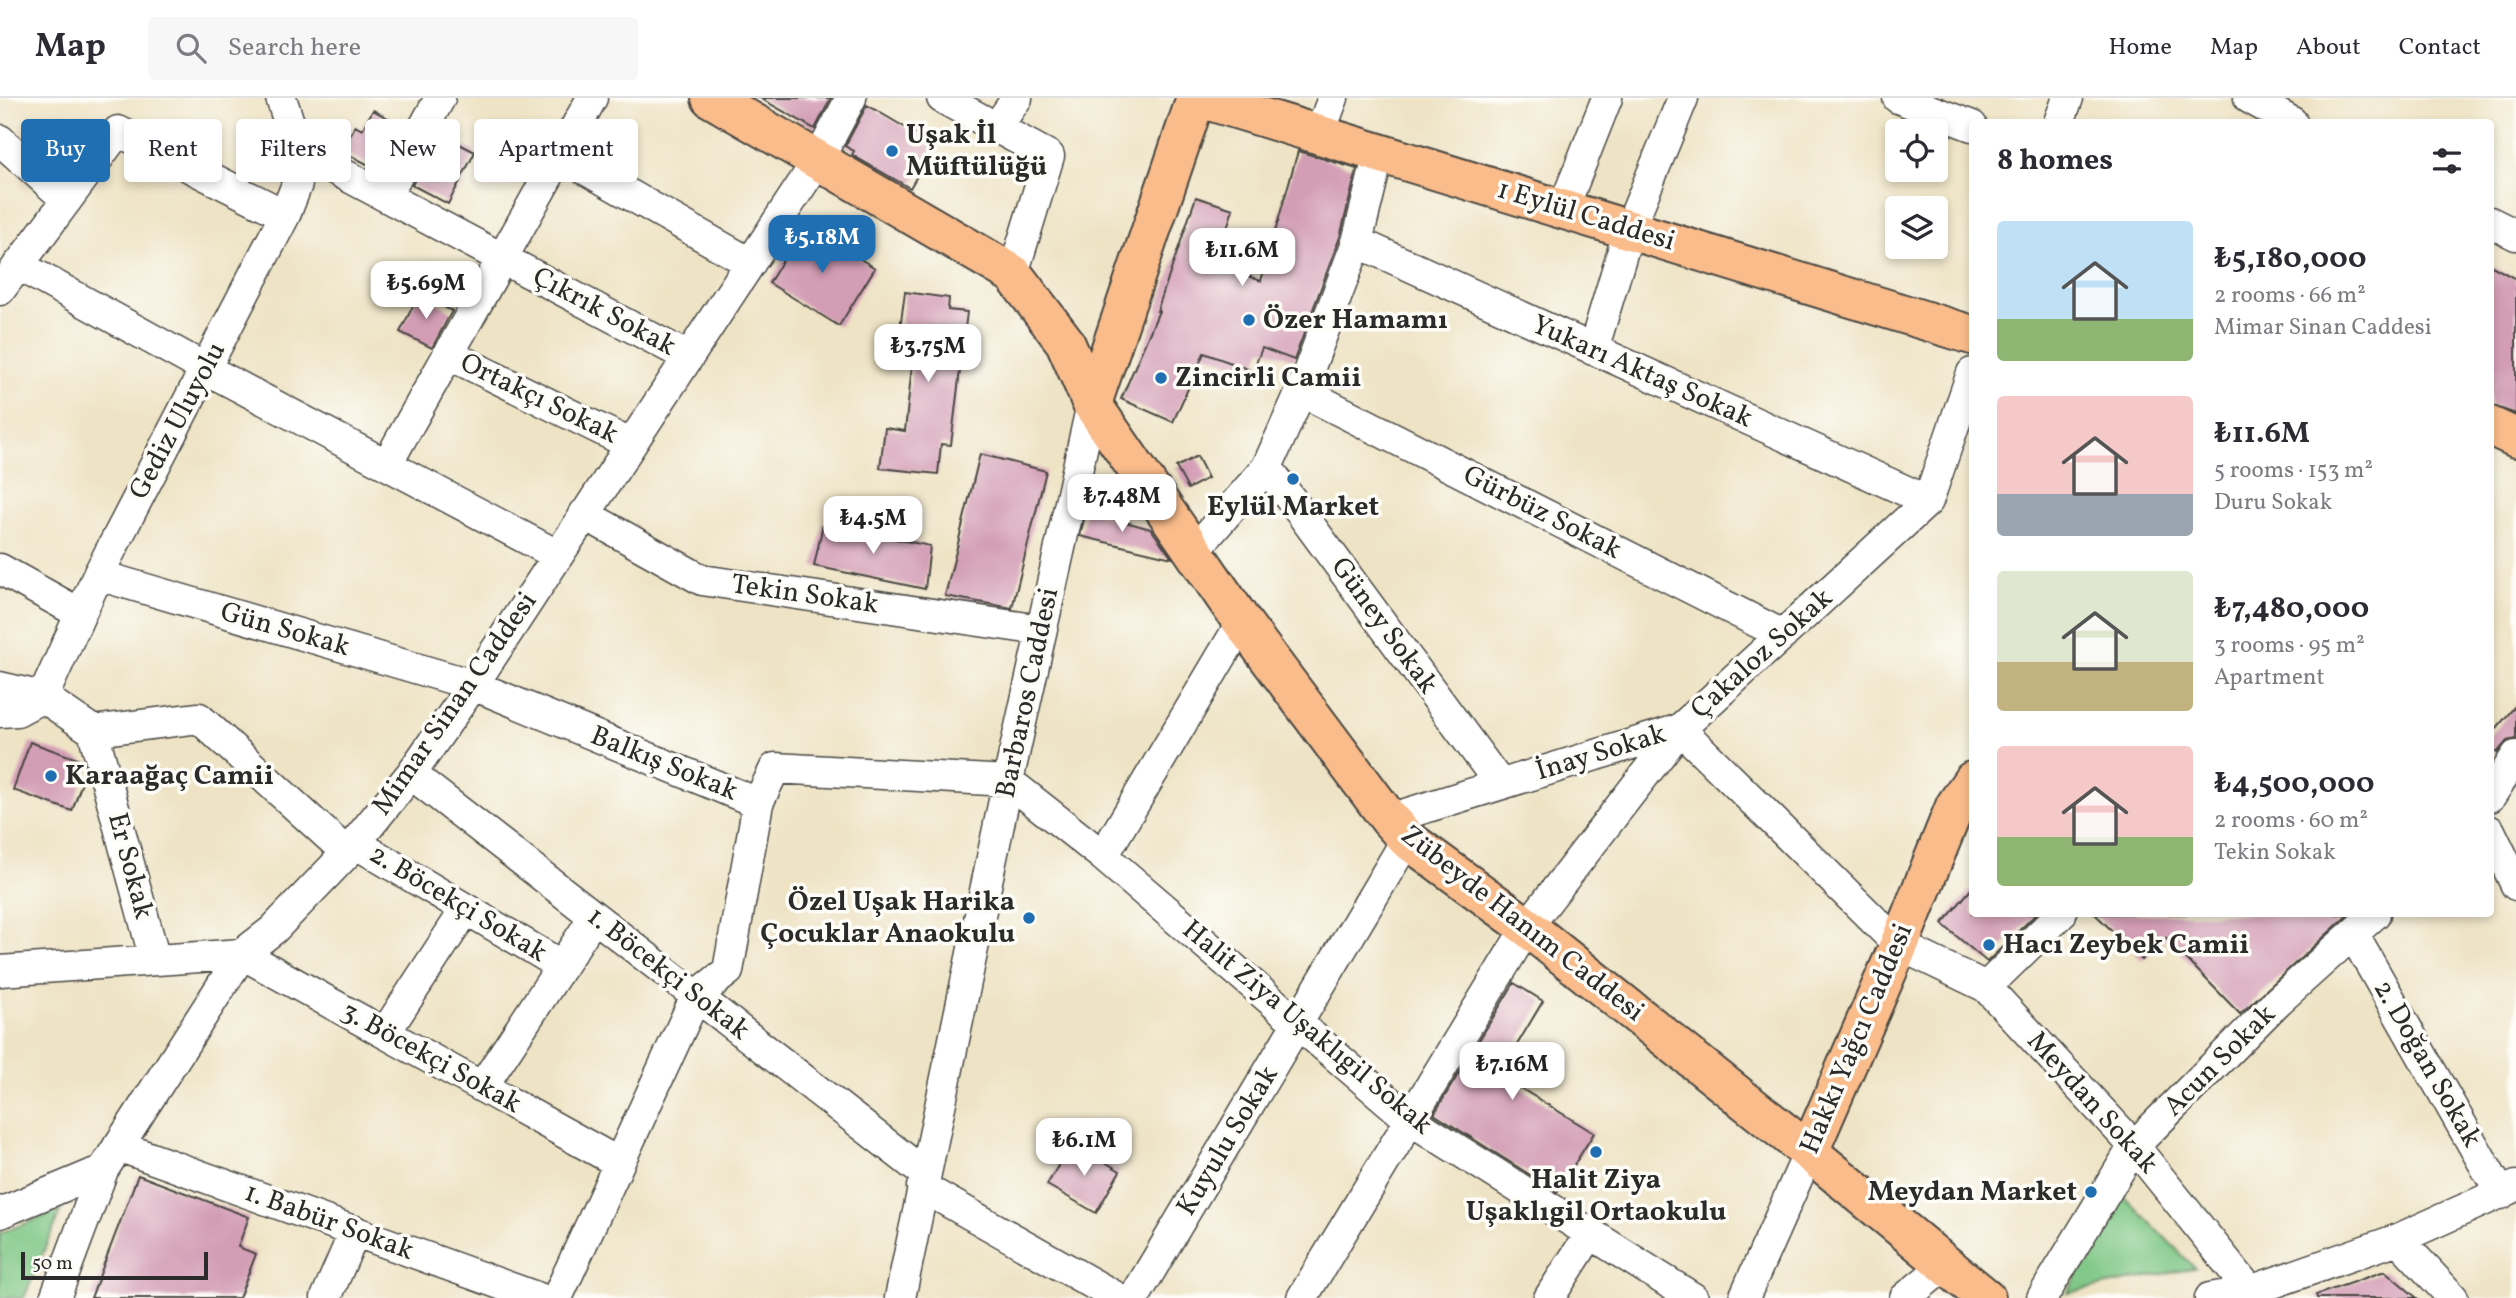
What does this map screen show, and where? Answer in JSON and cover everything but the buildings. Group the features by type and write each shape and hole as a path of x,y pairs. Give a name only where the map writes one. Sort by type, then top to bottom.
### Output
{"main road":[{"path":"711,98 1013,274"},
{"name":"1 Eylül Caddesi","path":"1198,98 1969,334"},
{"name":"Barbaros Caddesi","path":"1092,404 1198,98"},
{"name":"Zübeyde Hanım Caddesi","path":"1013,274 1065,342 1092,404 1242,622 1398,829 1527,927 1809,1152 1986,1298"},
{"path":"2494,428 2516,438"},
{"name":"Hakkı Yağcı Caddesi","path":"1809,1152 1899,945 1955,806 1969,785"}],"street":[{"name":"Gediz Uluyolu","path":"281,98 288,119"},
{"path":"386,196 440,98"},
{"path":"580,119 592,98"},
{"name":"Mimar Sinan Caddesi","path":"57,1297 111,1158 242,954 273,930 351,848 411,774 473,685 818,160 851,98"},
{"path":"942,98 1049,156 1013,274"},
{"path":"997,127 1017,98"},
{"path":"1319,135 1333,98"},
{"path":"1563,209 1607,98"},
{"path":"1593,350 1629,230 1683,98"},
{"path":"1898,98 1969,125"},
{"path":"2060,119 2068,98"},
{"path":"2249,98 2287,119"},
{"path":"0,290 118,131 285,215"},
{"path":"0,140 67,200"},
{"path":"1194,551 1267,467 1301,391 1357,242 1379,153"},
{"name":"Çıkrık Sokak","path":"351,178 688,357"},
{"name":"Gediz Uluyolu","path":"43,697 79,613 285,215 297,182"},
{"path":"387,464 545,182"},
{"path":"608,182 750,263"},
{"path":"2494,224 2516,235"},
{"name":"Yukarı Aktaş Sokak","path":"1357,242 1928,501"},
{"path":"18,265 206,369 557,555"},
{"name":"Ortakçı Sokak","path":"449,354 630,444"},
{"name":"Çakaloz Sokak","path":"1301,1298 1527,927 1680,729 1928,501 1969,382"},
{"name":"Gürbüz Sokak","path":"1301,391 1783,635"},
{"name":"Barbaros Caddesi","path":"900,1298 1008,780 1092,404"},
{"name":"Güney Sokak","path":"1267,467 1500,784"},
{"name":"Tekin Sokak","path":"584,514 702,580 1041,630"},
{"path":"0,569 79,613"},
{"name":"Gün Sokak","path":"98,575 473,685"},
{"path":"1103,856 1242,622"},
{"name":"Balkış Sokak","path":"473,685 758,803 775,768 1008,780"},
{"path":"0,687 43,697 93,731"},
{"path":"0,712 17,711 43,697"},
{"name":"2. Böcekçi Sokak","path":"93,731 200,718 351,848 467,909 562,966"},
{"name":"İnay Sokak","path":"1398,829 1500,784 1680,729 1899,945"},
{"name":"Er Sokak","path":"93,731 155,960"},
{"path":"2494,791 2516,756"},
{"name":"1. Böcekçi Sokak","path":"411,774 696,996 923,1181 1118,1298"},
{"name":"Halit Ziya Uşaklıgil Sokak","path":"1008,780 1103,856 1409,1119 1693,1298"},
{"path":"557,1298 696,996 728,971 758,803"},
{"name":"Kuyulu Sokak","path":"1134,1298 1298,1022 1398,829"},
{"path":"2494,839 2516,885"},
{"path":"385,1033 467,909"},
{"path":"482,1087 594,917"},
{"path":"1986,986 2058,917"},
{"name":"Acun Sokak","path":"2042,1298 2134,1146 2278,1001 2372,917"},
{"name":"2. Doğan Sokak","path":"2353,934 2508,1190"},
{"name":"Meydan Sokak","path":"1899,945 1986,986 2134,1146 2253,1295"},
{"path":"0,971 242,954"},
{"name":"3. Böcekçi Sokak","path":"242,954 619,1163"},
{"name":"Hakkı Yağcı Caddesi","path":"1744,1298 1809,1152"},
{"path":"0,1213 111,1158"},
{"name":"1. Babür Sokak","path":"111,1158 355,1231 502,1292 539,1298"},
{"path":"2210,1298 2253,1295 2398,1239 2508,1190"},
{"path":"326,1298 355,1231"},
{"path":"1549,1298 1590,1234"},
{"path":"2398,1239 2454,1298"},
{"path":"1905,1298 1945,1265"}],"green space":[{"path":"2123,1195 2195,1268 2067,1293"},
{"path":"61,1210 24,1298 0,1298 0,1233"}],"place":[{"name":"Uşak İl Müftülüğü","path":"892,151"},
{"name":"Özer Hamamı","path":"1249,320"},
{"name":"Zincirli Camii","path":"1161,378"},
{"name":"Eylül Market","path":"1293,479"},
{"name":"Karaağaç Camii","path":"51,776"},
{"name":"Özel Uşak Harika Çocuklar Anaokulu","path":"1029,918"},
{"name":"Hacı Zeybek Camii","path":"1989,945"},
{"name":"Halit Ziya Uşaklıgil Ortaokulu","path":"1596,1152"},
{"name":"Meydan Market","path":"2091,1192"}]}
